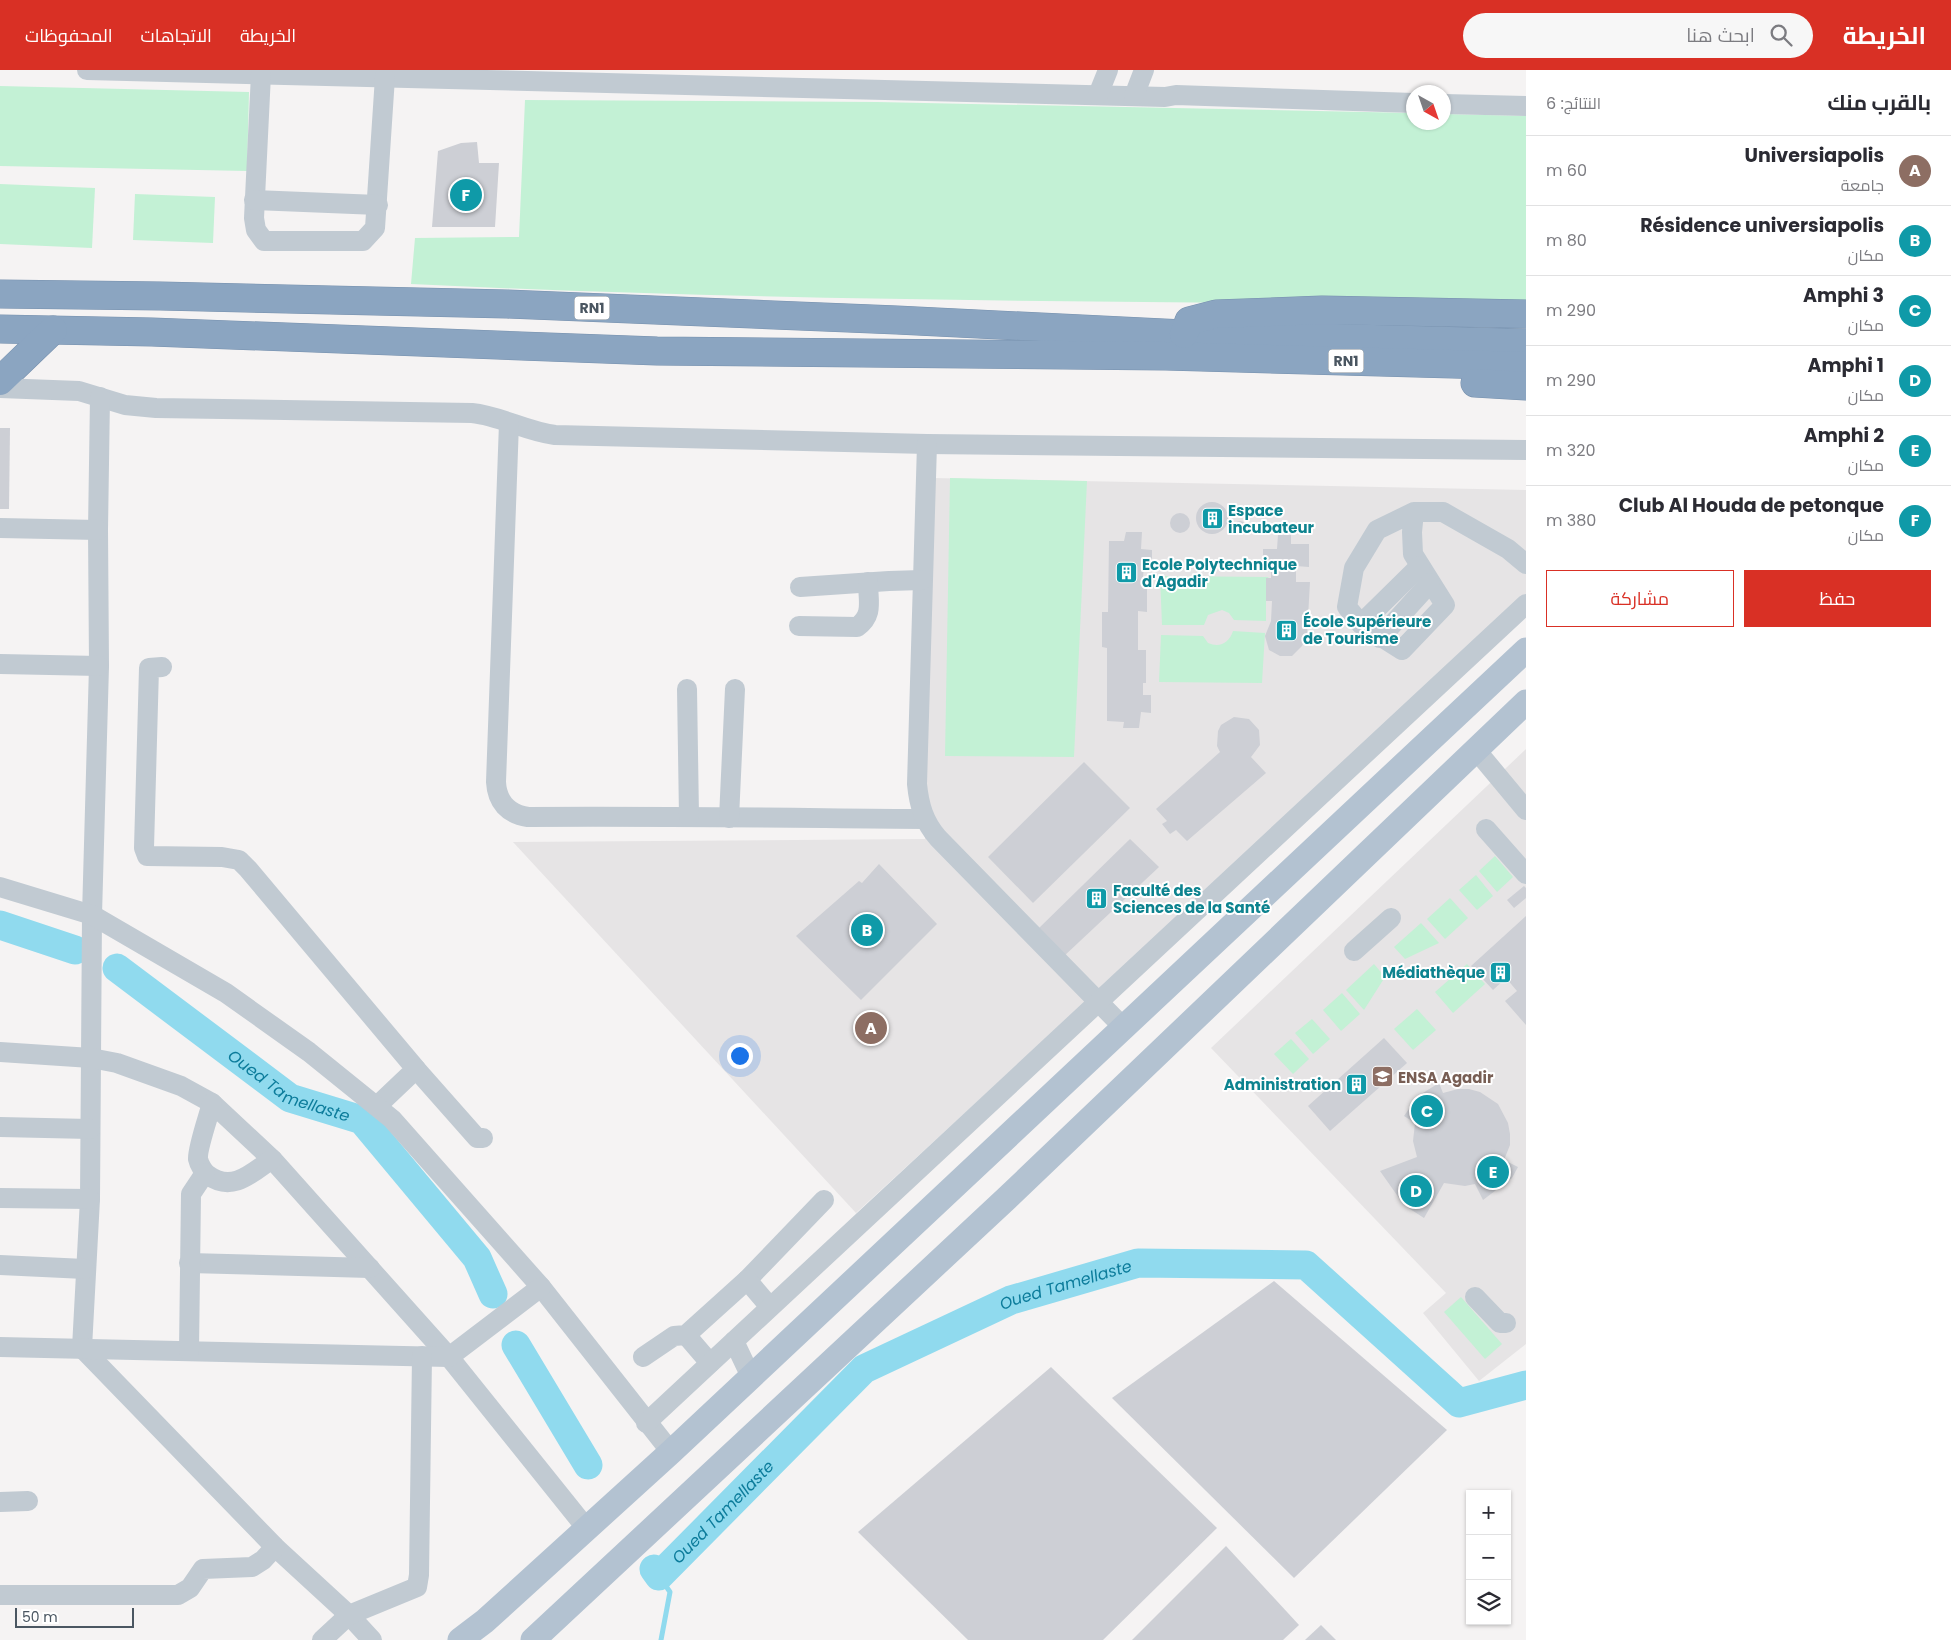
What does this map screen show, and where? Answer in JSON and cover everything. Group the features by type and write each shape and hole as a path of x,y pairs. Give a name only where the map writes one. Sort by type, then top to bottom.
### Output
{"highway":[{"name":"RN1","path":"0,294 507,304 1184,334 1526,343"},
{"path":"1184,334 1189,321 1216,314 1322,310 1526,314"},
{"name":"RN1","path":"0,329 657,350 1166,356 1526,366"},
{"path":"0,381 53,330"},
{"path":"1166,356 1208,368 1230,370 1526,386"}],"main road":[{"path":"460,1640 485,1621 671,1452 1526,650"},
{"path":"533,1640 1014,1191 1526,702"}],"street":[{"path":"88,70 385,78 472,75 678,77 1098,95 1406,103"},
{"path":"1098,95 1108,70"},
{"path":"1134,96 1144,70"},
{"path":"260,74 254,218 256,230 264,241 363,241 375,228 385,78"},
{"path":"1451,104 1526,106"},
{"path":"254,200 378,205"},
{"path":"0,388 68,390 125,405 156,408 472,413 491,416 531,431 554,435 927,444 1526,450"},
{"path":"100,397 98,530 99,666 92,915 90,1199 82,1348 275,1547 372,1640"},
{"path":"509,423 496,782 500,799 511,812 528,817 689,816 924,819"},
{"path":"927,444 917,784 920,808 924,819 938,838 1123,1027"},
{"path":"1425,574 1380,638 1361,624 1347,607 1354,568 1377,530 1414,512 1443,512 1508,549 1526,564"},
{"path":"1414,512 1412,532 1413,554 1425,574"},
{"path":"0,528 98,530"},
{"path":"1361,624 1425,574"},
{"path":"800,587 922,580"},
{"path":"799,626 857,627 865,621 869,614 868,582"},
{"path":"646,1422 1526,604"},
{"path":"0,664 99,666"},
{"path":"162,667 149,668 144,848 148,856 222,857 239,860 416,1069 477,1138 483,1138"},
{"path":"687,689 689,816"},
{"path":"729,818 735,689"},
{"path":"1476,750 1524,804"},
{"path":"1486,829 1526,874"},
{"path":"0,886 92,915 226,993 309,1052 377,1106 392,1119 541,1287 671,1452"},
{"path":"1354,951 1391,918"},
{"path":"0,1052 91,1058 117,1063 180,1086 212,1103 272,1159 370,1268 448,1357 588,1529"},
{"path":"377,1106 416,1069"},
{"path":"212,1103 198,1159 205,1173 216,1182 232,1182 247,1178 272,1159"},
{"path":"0,1127 90,1129"},
{"path":"189,1351 191,1194 205,1173"},
{"path":"0,1198 90,1199"},
{"path":"643,1356 674,1336 686,1335 748,1280 824,1200"},
{"path":"189,1263 370,1268"},
{"path":"0,1265 85,1270"},
{"path":"748,1280 770,1307"},
{"path":"0,1347 448,1357 541,1287"},
{"path":"1475,1296 1500,1323 1506,1323"},
{"path":"686,1335 710,1363"},
{"path":"734,1341 751,1377"},
{"path":"322,1640 348,1615 417,1587 419,1575 422,1356"},
{"path":"0,1502 28,1501"},
{"path":"0,1595 178,1596 190,1588 203,1569 252,1567 264,1560 275,1547"}],"shaded area":[{"path":"933,478 1526,490 1526,597 856,1213 513,842 925,839"},
{"name":"ENSA Agadir","path":"1526,749 1526,1344 1479,1381 1423,1313 1446,1293 1211,1048"}],"green space":[{"path":"0,86 249,92 247,171 0,166"},
{"path":"525,100 877,102 1406,113 1406,130 1451,130 1451,114 1526,116 1526,305 829,298 411,284 415,238 519,237"},
{"path":"0,184 95,188 92,248 0,244"},
{"path":"135,194 215,197 213,243 133,240"},
{"path":"950,478 1087,481 1074,757 945,756"},
{"path":"1160,576 1269,577 1266,579 1266,621 1234,620 1229,613 1222,610 1208,615 1204,625 1162,625"},
{"path":"1233,631 1265,633 1262,683 1159,682 1161,635 1203,636 1208,643 1220,645 1229,639"},
{"path":"1495,856 1513,877 1497,892 1479,871"},
{"path":"1476,875 1493,896 1477,910 1459,890"},
{"path":"1450,898 1468,918 1445,939 1427,919"},
{"path":"1421,923 1439,943 1405,959 1394,947"},
{"path":"1374,964 1385,977 1364,1010 1346,990"},
{"path":"1467,964 1485,984 1453,1013 1435,992"},
{"path":"1342,993 1360,1014 1341,1031 1323,1010"},
{"path":"1417,1009 1436,1030 1413,1050 1394,1029"},
{"path":"1312,1019 1330,1039 1313,1054 1295,1033"},
{"path":"1291,1039 1309,1059 1293,1074 1274,1054"},
{"path":"1461,1297 1502,1344 1485,1359 1444,1312"}],"building":[{"path":"477,142 479,163 499,163 495,227 432,227 438,151 461,143"},
{"path":"0,428 10,428 9,509 0,509"},
{"name":"Espace incubateur","path":"1212,502 1224,506 1228,518 1224,530 1212,534 1200,530 1196,518 1200,506"},
{"name":"Espace incubateur","path":"1180,513 1187,516 1190,523 1187,530 1180,533 1173,530 1170,523 1173,516"},
{"name":"Espace incubateur","path":"1238,521 1242,521 1246,527 1242,533 1238,533 1234,529 1234,525"},
{"path":"1126,532 1142,532 1141,549 1152,550 1152,567 1144,565 1143,578 1147,578 1147,612 1138,611 1138,650 1146,650 1146,683 1143,683 1143,695 1151,695 1151,713 1141,712 1139,728 1123,728 1124,722 1107,721 1107,648 1102,647 1102,612 1108,612 1109,541 1124,541"},
{"path":"1278,535 1291,535 1291,544 1309,544 1309,567 1296,566 1296,582 1310,582 1307,635 1302,646 1292,656 1280,656 1269,650 1265,636 1271,621 1272,601 1266,601 1266,578 1271,578 1271,568 1263,568 1263,549 1277,549"},
{"path":"1234,717 1249,719 1259,730 1260,745 1251,757 1266,773 1187,841 1176,830 1170,834 1162,824 1167,821 1156,809 1220,752 1217,746 1218,731 1221,725"},
{"path":"1084,762 1130,808 1033,903 988,857"},
{"name":"Faculté des Sciences de la Santé","path":"1130,839 1159,867 1063,957 1037,930"},
{"path":"879,864 937,924 861,1000 796,936 859,881 862,883"},
{"path":"1524,886 1526,888 1526,898 1514,908 1507,900"},
{"name":"Médiathèque","path":"1526,916 1526,1025 1505,1001 1517,991 1506,978 1493,990 1471,966"},
{"name":"Administration","path":"1384,1038 1407,1063 1330,1131 1308,1106"},
{"path":"1439,1083 1443,1093 1458,1089 1469,1089 1480,1092 1498,1104 1508,1123 1510,1134 1510,1145 1504,1160 1518,1167 1512,1178 1483,1200 1475,1184 1465,1186 1444,1183 1424,1218 1410,1209 1399,1198 1380,1171 1417,1157 1413,1141 1415,1123 1404,1116 1418,1096"},
{"path":"1274,1281 1447,1430 1294,1578 1112,1398"},
{"path":"1051,1367 1217,1528 1103,1640 968,1640 858,1532"},
{"path":"1226,1546 1299,1625 1283,1640 1132,1640"},
{"path":"1321,1625 1336,1640 1305,1640"}],"waterway":[{"name":"Oued Tamellaste","path":"0,925 75,950"},
{"name":"Oued Tamellaste","path":"117,968 290,1098 362,1120 477,1258 493,1294"},
{"name":"Oued Tamellaste","path":"654,1569 659,1576 864,1369 1011,1300 1138,1263 1306,1265 1459,1403 1526,1385"},
{"name":"Oued Tamellaste","path":"516,1345 588,1465"},
{"path":"659,1576 670,1592 661,1640"}],"place":[{"name":"Club Al Houda de petonque","path":"466,195"},
{"name":"Espace incubateur","path":"1212,519"},
{"name":"Ecole Polytechnique d'Agadir","path":"1126,573"},
{"name":"École Supérieure de Tourisme","path":"1287,630"},
{"name":"Faculté des Sciences de la Santé","path":"1097,899"},
{"name":"Résidence universiapolis","path":"867,930"},
{"name":"Médiathèque","path":"1501,972"},
{"name":"Universiapolis","path":"871,1028"},
{"name":"ENSA Agadir","path":"1382,1077"},
{"name":"Administration","path":"1357,1084"},
{"name":"Amphi 3","path":"1427,1111"},
{"name":"Amphi 2","path":"1493,1172"},
{"name":"Amphi 1","path":"1416,1191"}]}
